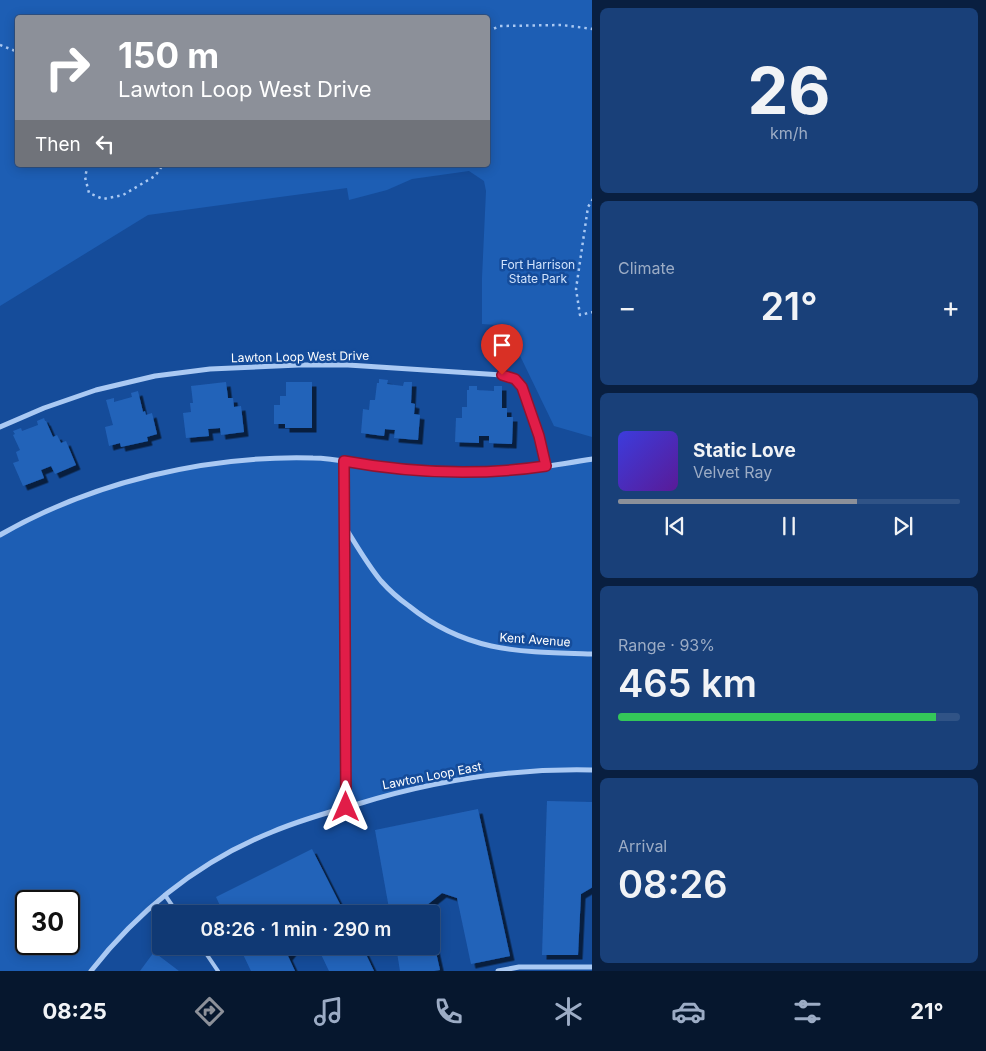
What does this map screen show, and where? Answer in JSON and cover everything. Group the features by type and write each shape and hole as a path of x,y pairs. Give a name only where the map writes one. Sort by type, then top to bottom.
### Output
{"street":[{"name":"Lawton Loop West Drive","path":"0,427 44,408 96,390 155,376 210,369 348,365 502,375 515,379 522,387 539,436 546,466"},
{"path":"0,535 42,514 128,482 213,464 313,458 423,471 466,472 509,471 592,459"},
{"path":"344,461 346,807"},
{"name":"Kent Avenue","path":"345,527 364,559 381,582 420,615 450,633 506,650 592,654"},
{"name":"Lawton Loop East","path":"91,971 125,932 179,884 204,867 248,842 300,821 417,788 474,777 532,770 592,770"},
{"path":"498,971 519,967 592,967"}],"lane":[{"path":"166,895 172,905"},
{"path":"207,955 218,971"}],"path":[{"path":"490,30 500,26 562,25 592,29"},
{"path":"0,45 15,51"},
{"path":"88,167 85,177 89,194 103,199 123,195 155,176 162,167"},
{"path":"592,199 588,207 576,289 580,315 592,312"}],"green space":[{"name":"Fort Harrison State Park","path":"0,0 592,0 592,437 554,426 510,335 497,325 482,324 486,191 484,181 469,171 412,179 387,190 349,200 347,188 148,215 0,306"},
{"path":"296,458 423,471 509,471 592,459 592,770 566,769 445,782 314,816 222,856 152,905 152,907 91,971 0,971 0,535 42,514 128,482 220,463"}],"building":[{"path":"379,379 388,380 387,384 403,386 404,382 412,382 411,403 415,404 414,414 420,415 418,440 394,438 395,430 385,429 384,436 361,433 363,409 369,410 370,400 375,400"},
{"path":"226,382 228,398 233,398 234,407 241,406 244,432 221,435 220,428 208,429 209,436 186,438 183,413 191,412 190,403 193,403 191,386"},
{"path":"286,382 312,382 312,428 285,428 285,424 274,424 274,405 280,405 280,396 286,396"},
{"path":"469,386 477,386 477,390 494,391 494,386 502,386 502,408 507,408 507,417 513,417 512,444 489,443 489,436 479,436 479,443 455,442 456,418 462,418 462,407 467,407 467,390 469,390"},
{"path":"138,391 143,412 145,411 146,415 152,413 157,434 147,437 148,441 121,447 120,443 109,446 105,427 113,425 106,400 114,398 114,402 132,397 131,393"},
{"path":"44,418 53,437 57,435 61,443 66,441 76,465 55,474 51,466 41,470 44,478 23,486 13,463 19,461 16,452 20,450 13,431 21,428 22,431 38,425 37,421"},
{"path":"547,801 592,802 592,888 581,894 578,955 542,955"},
{"path":"478,809 510,956 471,964 457,898 442,893 427,905 388,905 375,830"},
{"path":"312,849 340,905 220,905 216,897"},
{"path":"152,955 158,955 179,971 140,971"},
{"path":"243,955 289,955 295,971 251,971"},
{"path":"321,955 366,955 374,971 329,971"},
{"path":"397,955 437,955 440,970 434,971 400,971"}],"route":[{"path":"346,807 344,461 423,471 509,471 546,466 545,456 531,409 522,387 515,379 502,375"}]}
